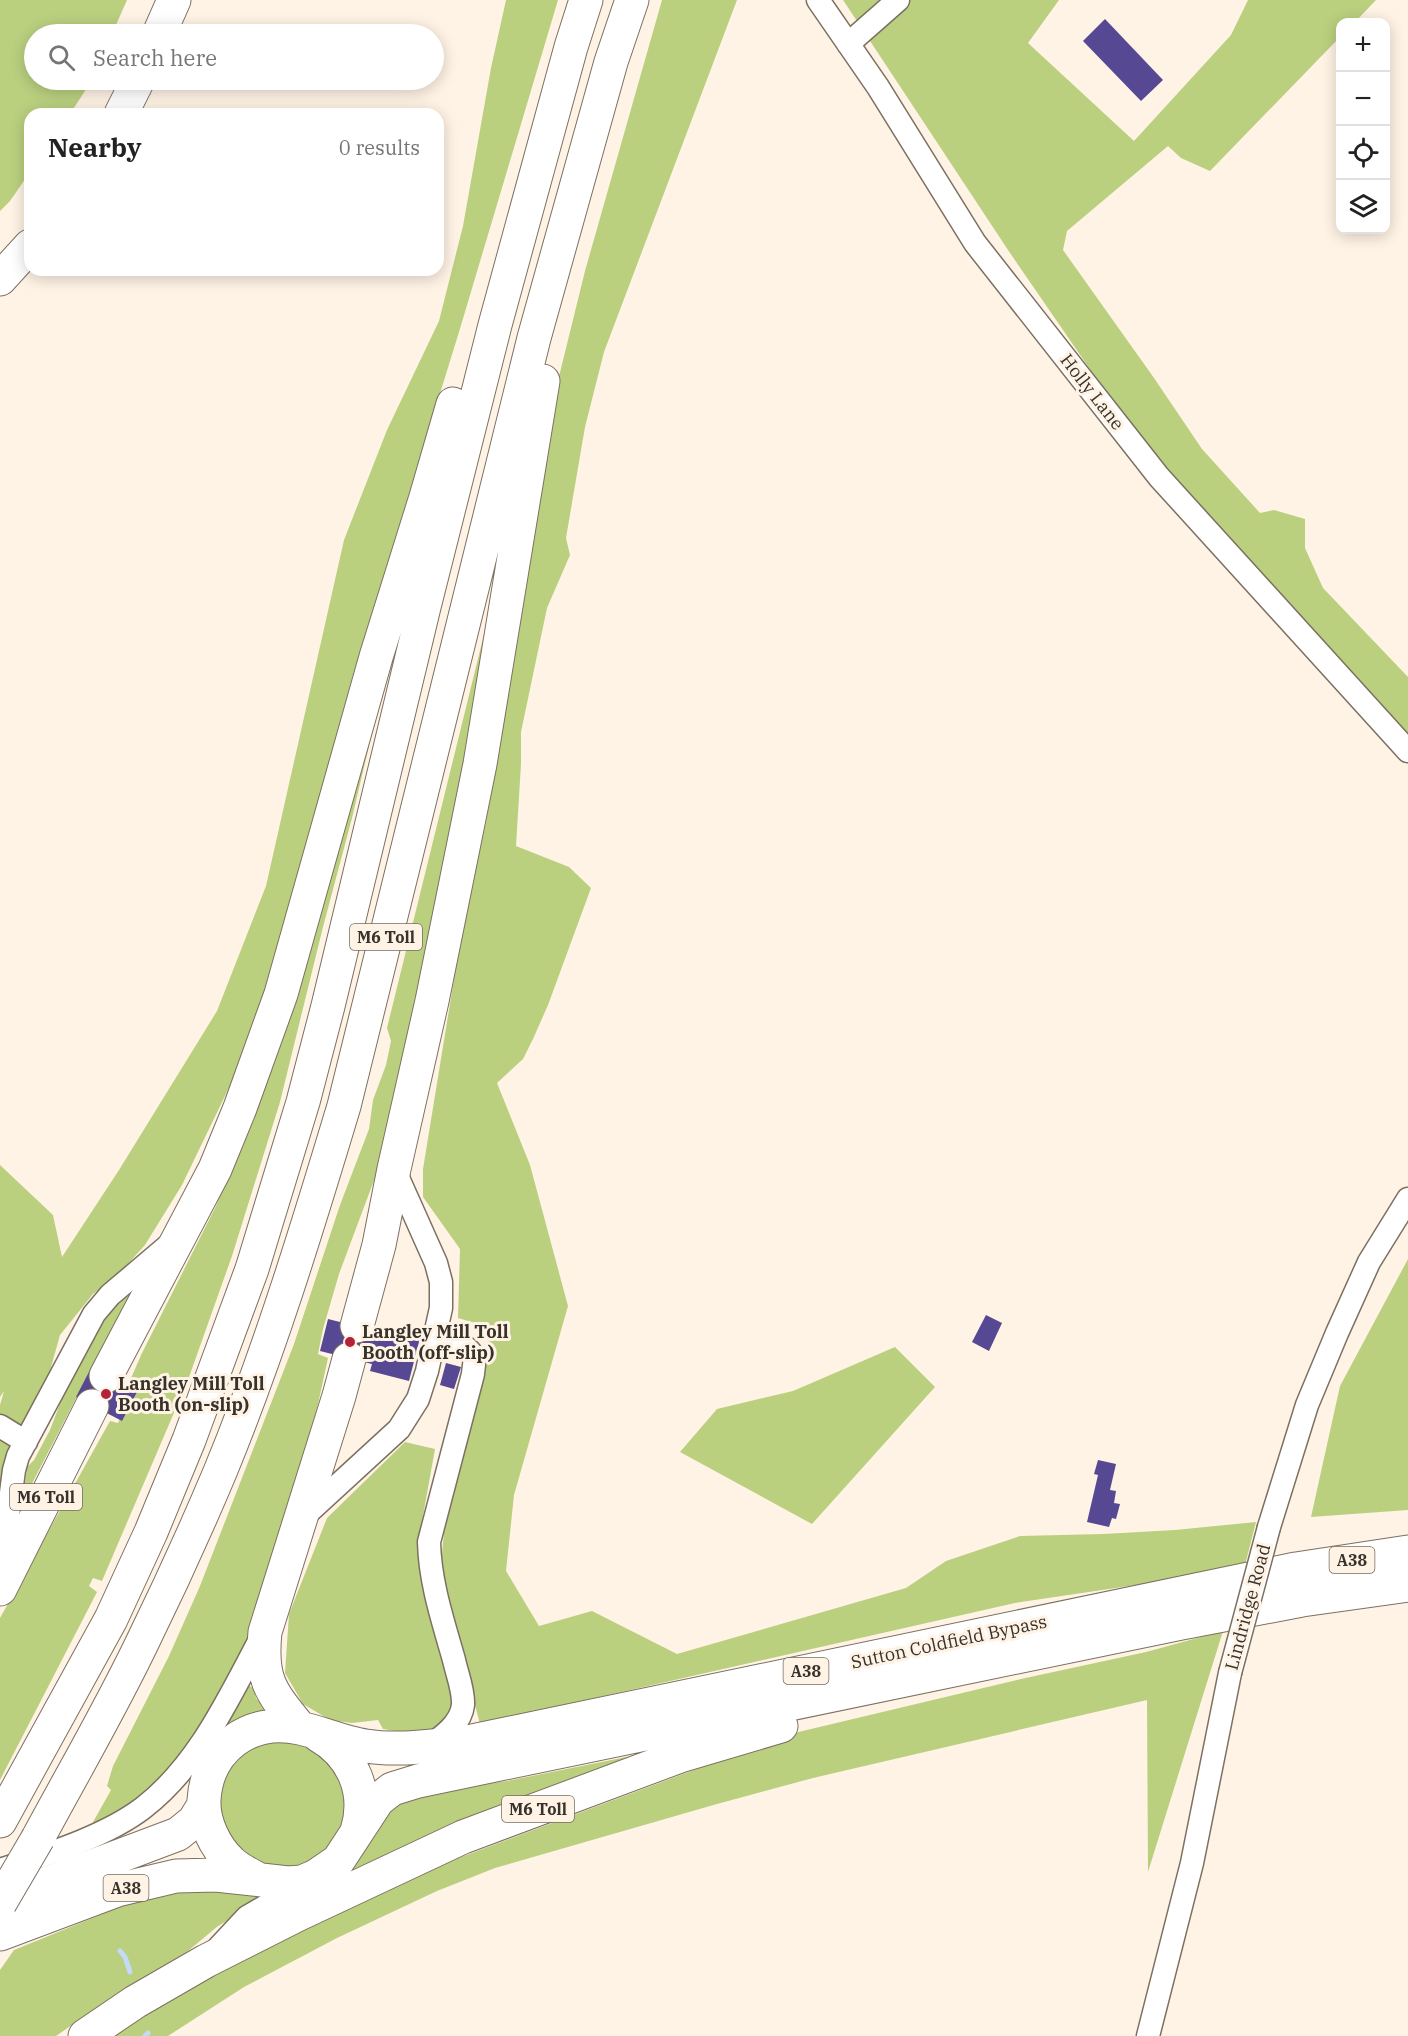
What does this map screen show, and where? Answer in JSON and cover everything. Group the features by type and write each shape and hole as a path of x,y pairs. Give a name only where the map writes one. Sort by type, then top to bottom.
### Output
{"highway":[{"path":"163,24 174,0"},
{"name":"M6 Toll","path":"106,1376 215,1168 281,994 376,657 426,497 473,333 586,0"},
{"name":"M6 Toll","path":"0,1902 38,1838 143,1642 183,1556 243,1413 306,1231 344,1106 534,338 611,62 632,0"},
{"name":"M6 Toll","path":"0,1821 111,1619 151,1532 209,1388 252,1269 303,1102 489,348 571,47"},
{"path":"357,1326 380,1245 394,1168 432,1001 480,764 542,387 611,62"},
{"path":"124,108 133,90"},
{"path":"0,279 24,253"},
{"path":"307,1730 273,1694 265,1673 263,1654 265,1632 349,1359"},
{"name":"M6 Toll","path":"0,1589 92,1406"},
{"name":"Sutton Coldfield Bypass","path":"258,1879 231,1863 215,1842 208,1825 204,1805 205,1787 211,1769 220,1754 230,1743 260,1729 279,1726 307,1730 367,1746 428,1747 474,1741 1296,1569 1408,1552"},
{"name":"Sutton Coldfield Bypass","path":"0,1934 117,1890 147,1882 186,1876 216,1875 275,1883 302,1882 316,1876 338,1861 354,1840 378,1800 392,1789 418,1781 1302,1600 1408,1585"},
{"name":"M6 Toll","path":"85,2036 135,2002 206,1961 299,1914 463,1837 680,1756 1022,1656"},
{"name":"Sutton Coldfield Bypass","path":"307,1730 340,1750 353,1769 360,1786 362,1804 361,1819 354,1840"},
{"name":"Sutton Coldfield Bypass","path":"0,1902 178,1834 194,1821 204,1805"}],"street":[{"name":"Holly Lane","path":"818,0 878,87 975,243 1159,477 1408,751"},
{"path":"848,44 898,0"},
{"path":"300,1520 399,1429 418,1399 441,1308 441,1282 436,1263 394,1168"},
{"name":"Lindridge Road","path":"1148,2036 1192,1863 1230,1673 1269,1527 1307,1406 1337,1333 1369,1262 1408,1199"},
{"path":"0,1580 14,1470 18,1456 94,1314 110,1295 181,1236"},
{"path":"428,1747 447,1733 459,1717 463,1705 460,1685 429,1568 429,1542 473,1374 474,1359 467,1349 458,1343 434,1338"},
{"path":"0,1426 26,1442"},
{"path":"0,1870 72,1845 111,1827 141,1810 171,1784 195,1755 265,1632"},
{"path":"206,1961 248,1917 316,1876"}],"green space":[{"path":"0,0 127,0 116,24 24,24 24,90 86,90 74,108 24,108 24,181 0,211"},
{"path":"506,0 558,0 353,675 264,1001 237,1071 182,1185 145,1245 117,1276 93,1294 60,1335 46,1385 23,1429 0,1419 0,1405 4,1391 0,1397 0,1165 53,1215 62,1257 119,1170 217,1011 266,886 344,540 387,430 439,321 463,226 491,68"},
{"path":"662,0 737,0 604,352 585,427 566,538 570,555 547,608 521,732 516,846 569,867 591,888 548,1005 533,1039 523,1059 497,1083 530,1165 568,1306 514,1495 506,1571 539,1626 592,1611 677,1654 906,1588 946,1561 1020,1536 1175,1530 1256,1522 1244,1569 1015,1603 480,1724 440,1574 445,1522 492,1328 458,1318 460,1249 423,1197 423,1169 463,924 496,766 551,409 585,271"},
{"path":"843,0 1059,0 1028,43 1134,141 1231,35 1248,0 1376,0 1359,18 1336,18 1336,41 1210,171 1181,158 1168,146 1067,231 1063,250 1202,449 1260,513 1274,510 1305,519 1305,548 1323,588 1408,677 1408,737 1364,692 1127,423 1008,250"},
{"path":"404,598 352,818 280,1102 232,1256 188,1380 102,1581 93,1578 89,1586 97,1592 0,1780 0,1618 110,1421 118,1423 134,1388 128,1385 142,1353 216,1206 247,1126"},
{"path":"490,610 475,742 376,1175 339,1274 323,1329 318,1354 328,1358 318,1404 245,1646 213,1709 185,1754 159,1781 137,1799 88,1831 111,1790 107,1786 113,1766 169,1656 200,1586 294,1344 340,1205 369,1129 373,1100 386,1065 391,1041 387,1028"},
{"path":"1408,1259 1408,1510 1311,1517 1340,1386"},
{"path":"132,1290 23,1501 27,1467 34,1460 50,1430 69,1380 99,1321"},
{"path":"895,1347 935,1387 812,1524 680,1452 717,1409 793,1391"},
{"path":"0,1432 14,1441 0,1520"},
{"path":"405,1442 435,1449 419,1538 454,1690 447,1718 442,1725 426,1732 399,1732 383,1729 378,1720 352,1723 330,1720 303,1704 285,1673 289,1614 327,1518"},
{"path":"1223,1631 1148,1872 1147,1700 813,1778 495,1868 437,1891 337,1938 244,1987 168,2036 111,2036 264,1947 429,1869 790,1734 1146,1652"},
{"path":"250,1686 270,1716 215,1739 242,1689"},
{"path":"283,1741 307,1746 328,1759 341,1780 346,1804 341,1828 328,1849 307,1862 283,1867 259,1862 238,1849 225,1828 220,1804 225,1780 238,1759 259,1746"},
{"path":"686,1745 254,1920 413,1792 507,1781"},
{"path":"225,1887 274,1894 218,1926 170,1966 101,2005 56,2036 0,2036 0,1970 14,1950 122,1906 187,1891"}],"building":[{"path":"1105,19 1163,80 1141,101 1083,41"},
{"path":"986,1315 1002,1323 989,1351 972,1342"},
{"path":"328,1319 380,1332 381,1327 420,1338 409,1381 370,1371 372,1364 320,1351"},
{"path":"446,1363 461,1367 454,1389 440,1385"},
{"name":"Langley Mill Toll Booth (on-slip)","path":"91,1368 137,1392 122,1421 76,1397"},
{"path":"1098,1460 1116,1464 1110,1490 1116,1491 1114,1503 1120,1504 1116,1519 1112,1518 1109,1527 1087,1522 1098,1475 1094,1474"}],"waterway":[{"path":"120,1951 125,1957 130,1972"},
{"path":"145,2036 148,2033"}],"place":[{"name":"Langley Mill Toll Booth (off-slip)","path":"350,1342"},
{"name":"Langley Mill Toll Booth (on-slip)","path":"106,1394"}]}
